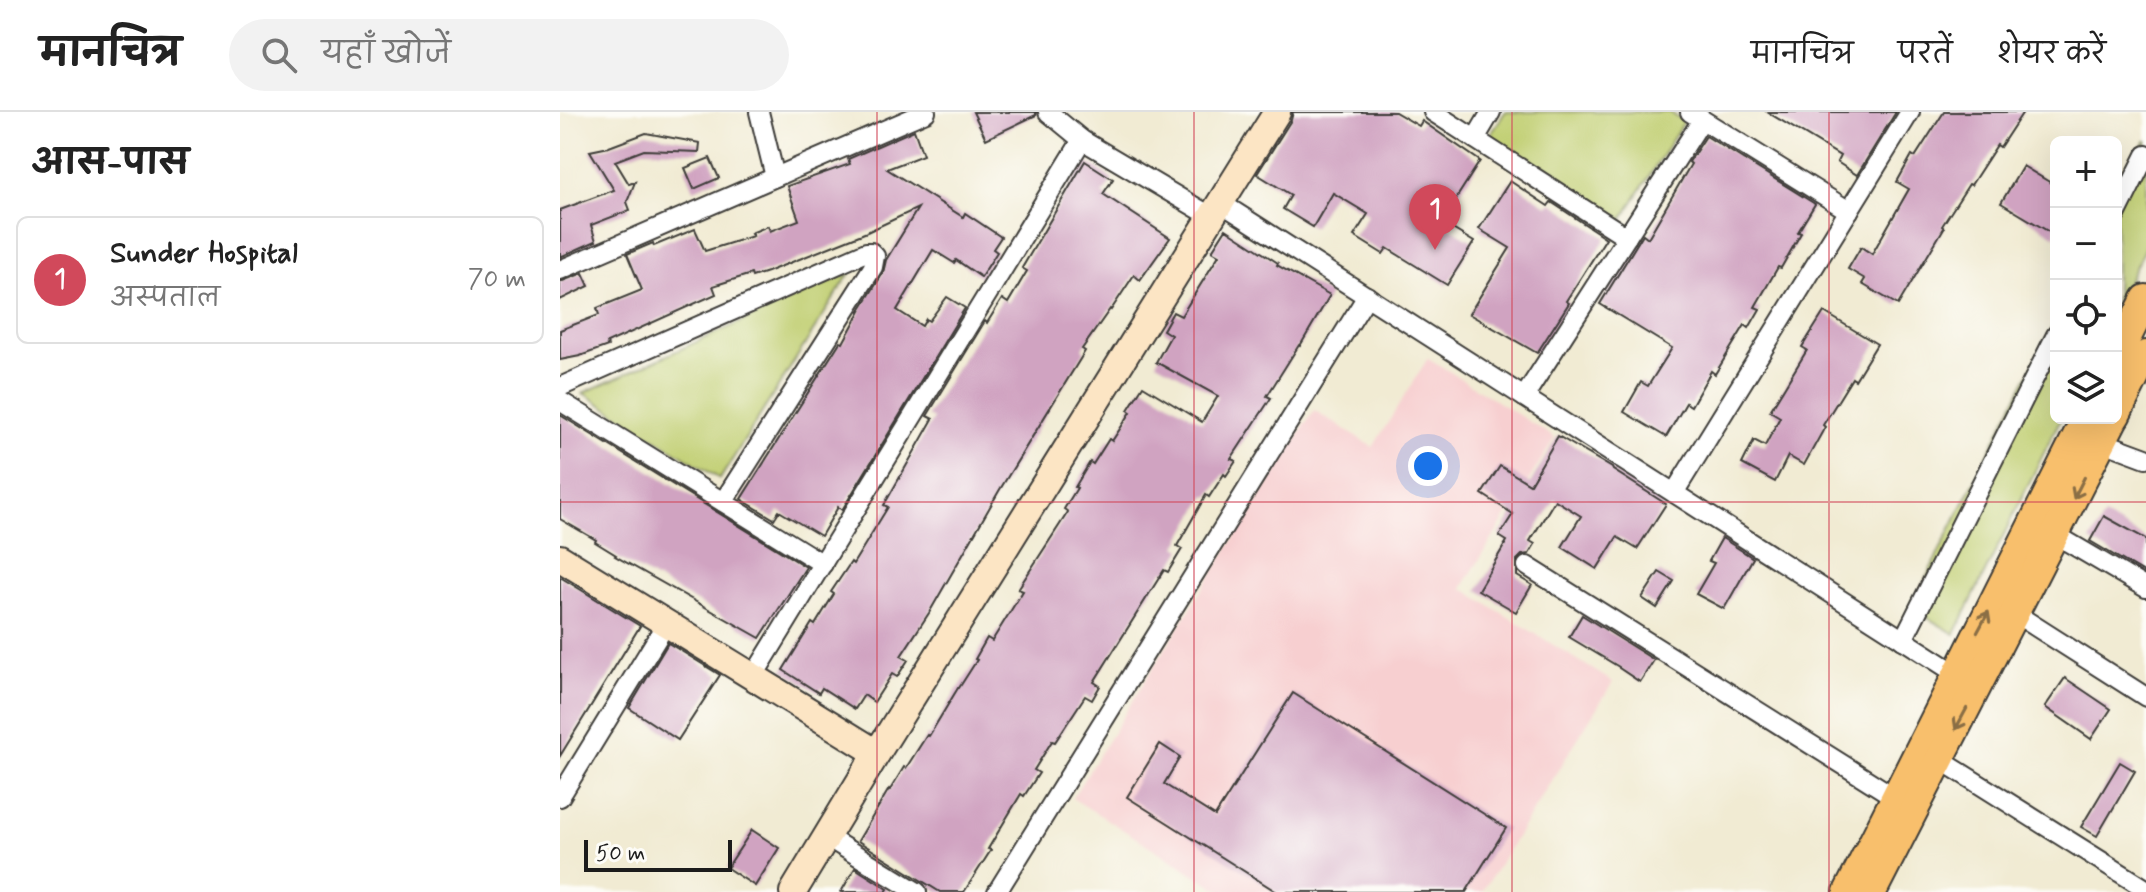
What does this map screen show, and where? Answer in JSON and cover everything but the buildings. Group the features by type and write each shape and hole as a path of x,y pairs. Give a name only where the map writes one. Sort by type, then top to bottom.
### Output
{"main road":[{"path":"2120,352 2146,299"},
{"path":"1848,892 1905,803 1939,759 1967,680 2016,614 2146,355"},
{"path":"1872,892 1905,803 1967,680 2083,424"}],"street":[{"path":"759,112 775,177"},
{"path":"560,270 904,117 926,112"},
{"path":"1048,112 1082,140 1217,210 1367,296 1967,680"},
{"path":"793,892 1277,112"},
{"path":"1433,112 1627,237"},
{"path":"1475,139 1491,112"},
{"path":"1674,493 1910,112"},
{"path":"1524,397 1627,237 1696,116 1849,211"},
{"path":"753,677 1082,140"},
{"path":"2120,208 2146,155"},
{"path":"560,387 871,252 875,256 873,267 723,502"},
{"path":"997,892 1367,296"},
{"path":"1903,640 2050,347"},
{"path":"560,401 823,564"},
{"path":"2111,425 2146,458"},
{"path":"2056,535 2146,588"},
{"path":"560,558 877,753"},
{"path":"1527,566 1905,803"},
{"path":"2016,614 2146,697"},
{"path":"560,797 666,624"},
{"path":"1939,759 2146,889"},
{"path":"827,837 917,892"}],"shaded area":[{"path":"1428,358 1555,438 1462,588 1613,682 1482,892 1223,892 1072,798 1314,410 1373,447"}],"green space":[{"path":"1505,112 1669,112 1684,121 1621,221 1489,137"},
{"path":"2146,140 2146,245 2122,294 2122,208 2122,188"},
{"path":"850,273 720,479 583,393"},
{"path":"2050,331 2050,424 2058,424 1955,634 1911,608"}],"place":[{"name":"Sunder Hospital","path":"1435,250"}]}
